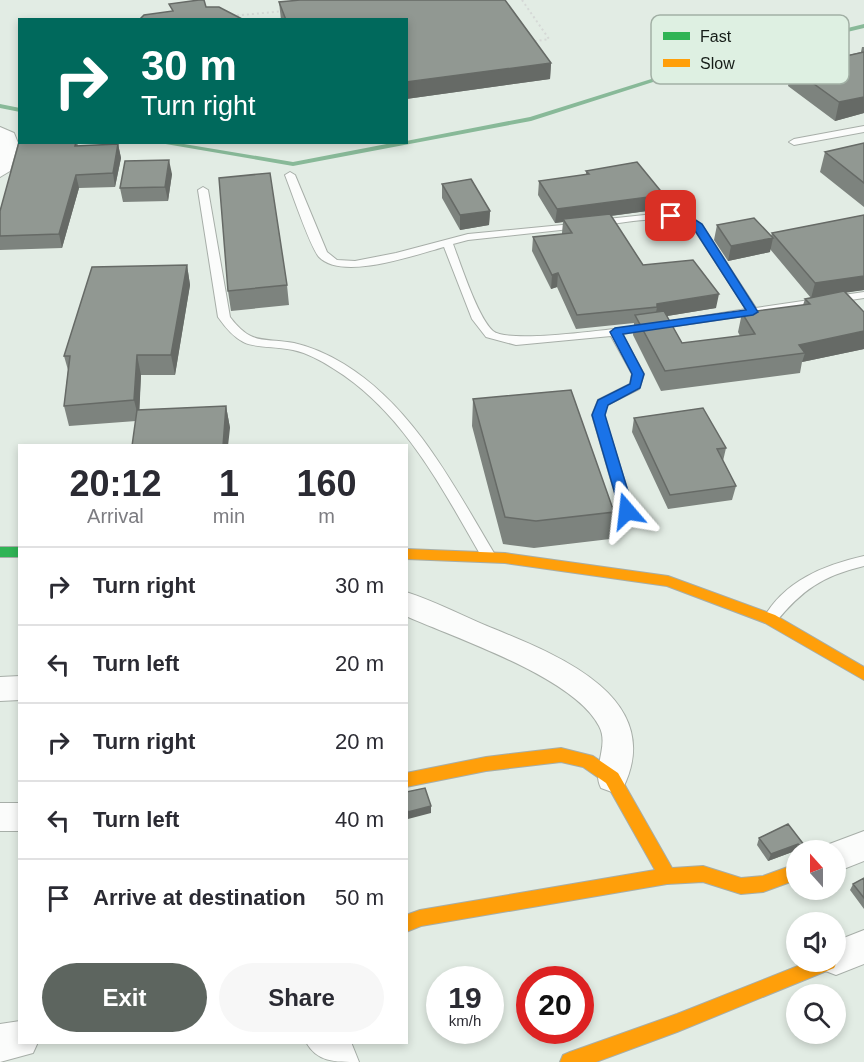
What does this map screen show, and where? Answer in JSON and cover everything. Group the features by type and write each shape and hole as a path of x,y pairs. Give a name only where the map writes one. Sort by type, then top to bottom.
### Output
{"street":[{"path":"0,133 7,137 9,143 0,171"},
{"path":"0,552 18,552"},
{"path":"408,554 489,557 668,580 770,619 864,674"},
{"path":"409,607 518,652 566,677 596,698 614,723 619,753 612,778"},
{"path":"0,689 18,688"},
{"path":"408,780 486,764 561,755 587,761 612,778 667,876"},
{"path":"0,817 18,817"},
{"path":"846,853 864,846"},
{"path":"408,923 420,918 667,876 703,874 741,885 763,884 786,876"},
{"path":"846,954 864,947"},
{"path":"570,1062 677,1023 803,972"},
{"path":"0,1043 18,1040"}],"lane":[{"path":"794,142 864,129"},
{"path":"290,176 322,254 334,263 355,264 387,258 468,237 671,216 688,219 698,226 753,312"},
{"path":"202,190 224,317 231,329 240,338 256,344 294,347 321,356 353,376 399,419 442,476 489,557"},
{"path":"447,242 478,319 490,335 516,341 615,332 864,295"},
{"path":"615,332 638,374 635,386 602,403 598,415 627,511"},
{"path":"770,619 793,590 815,575 864,561"}],"path":[{"path":"522,0 549,39 527,43"},
{"path":"222,17 287,10"}],"building":[{"path":"204,0 206,7 219,7 240,18 141,18 144,15 173,11 169,4"},
{"path":"300,0 505,0 551,63 408,82 408,18 285,18 279,2"},
{"path":"864,52 864,97 839,102 814,84 849,84 849,55"},
{"path":"864,143 864,183 825,152"},
{"path":"18,144 76,144 75,146 118,144 113,173 76,175 59,234 0,236 0,211"},
{"path":"169,160 165,187 120,188 125,161"},
{"path":"637,162 664,195 557,209 539,181 589,174 586,171"},
{"path":"270,173 287,285 228,291 219,178"},
{"path":"471,179 490,211 460,215 442,184"},
{"path":"610,214 643,265 693,260 719,294 657,304 657,307 577,315 558,273 552,275 533,237 572,233 563,219"},
{"path":"864,215 864,276 815,283 772,233"},
{"path":"754,218 773,238 731,246 717,225"},
{"path":"187,265 171,355 137,355 134,400 64,406 70,356 64,356 92,267"},
{"path":"844,291 864,312 864,331 799,345 805,353 665,371 635,315 664,311 682,343 755,334 742,313 810,304 805,299"},
{"path":"571,390 614,512 536,521 505,517 473,399"},
{"path":"226,406 223,444 132,444 137,410"},
{"path":"703,408 726,448 717,449 736,486 670,495 634,418"},
{"path":"425,788 431,806 408,812 408,792"},
{"path":"788,824 800,840 786,840 786,848 771,854 759,838"},
{"path":"864,878 864,898 853,884"}],"waterway":[{"path":"849,30 864,26"},
{"path":"408,142 531,119 651,81"},
{"path":"0,106 18,110"},
{"path":"169,144 293,164 399,144"}],"traffic: fast":[{"path":"0,552 18,552"}],"traffic: slow":[{"path":"408,554 505,558 668,581 770,619 864,674"},
{"path":"408,780 486,764 561,755 587,761 612,778 667,876"},
{"path":"408,923 420,918 667,876 703,874 741,886 763,884 786,876"},
{"path":"570,1062 677,1023 803,972"}],"route":[{"path":"627,511 598,415 602,403 635,386 638,374 615,332 753,312 698,226 688,219 671,216"}]}
